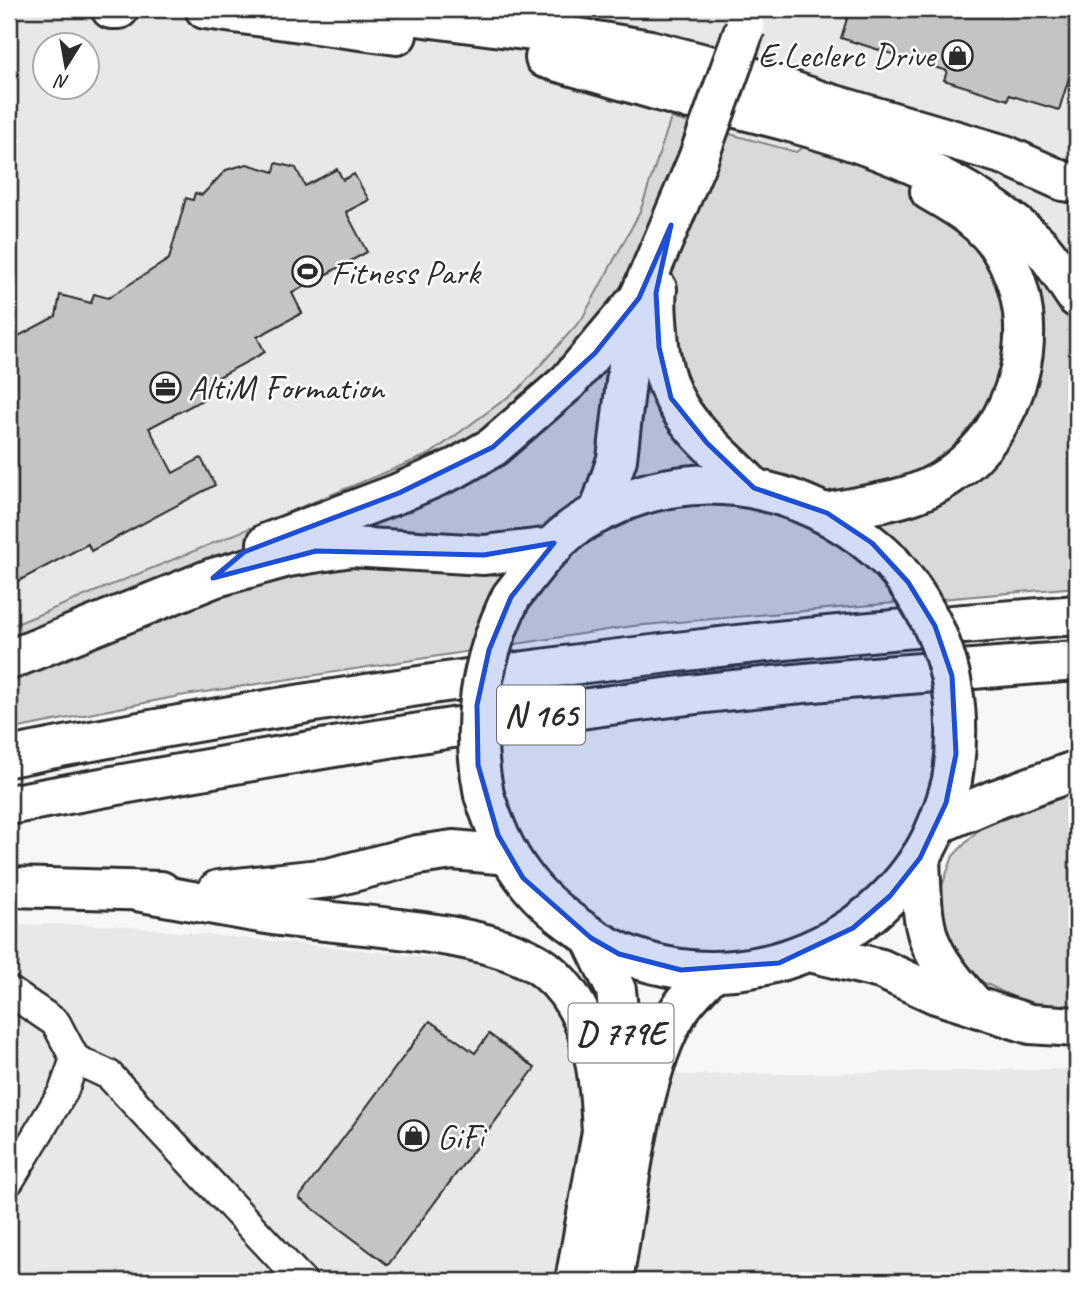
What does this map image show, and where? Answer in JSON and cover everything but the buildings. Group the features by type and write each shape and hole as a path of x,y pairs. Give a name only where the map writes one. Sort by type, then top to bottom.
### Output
{"main road":[{"path":"111,9 120,9"},
{"path":"205,9 545,58 649,66 818,100"},
{"path":"363,9 548,33 650,50 743,74 818,100 1005,155 1073,186"},
{"path":"599,513 617,458 639,298 698,159 748,18"},
{"path":"545,58 827,133 865,146 967,190 1038,243 1077,298"},
{"path":"655,88 859,160 917,184 982,227 1003,253 1012,274 1021,303 1022,361 1014,394 989,437 958,469 929,488 904,499 827,513"},
{"path":"671,225 656,293 663,373 671,398 688,423 754,488"},
{"path":"213,578 244,552 399,493 456,468 493,447 568,382 639,298"},
{"path":"730,485 779,494 827,513 861,535 891,562 908,582 935,626 952,676 958,728 952,780 938,824 906,878 872,913 832,942 810,952 779,963 713,972 650,964 619,954 591,938 540,896 509,855 498,835 484,795 476,742 477,705 489,650 511,597 568,532 599,513 630,499 679,487 730,485"},
{"path":"9,660 213,578 288,556 351,547 484,555 553,547"},
{"name":"N 165","path":"9,757 316,703 537,670 695,649 1077,615"},
{"name":"N 165","path":"9,805 277,756 559,712 810,683 1077,661"},
{"path":"938,824 1006,795 1077,770"},
{"path":"9,887 137,891 236,890 291,885 367,870 418,855 453,850 509,855"},
{"path":"920,858 922,915 927,942 943,970 975,1006"},
{"path":"137,891 272,915 481,942 530,958 549,972 563,988 590,1035 600,1074 602,1132"},
{"name":"D 779E","path":"575,1281 602,1132 617,1079 620,1012 606,964 591,938"},
{"path":"810,952 881,969 936,994 1030,1024 1077,1027"},
{"name":"D 779E","path":"613,1281 638,1140 657,1060 678,1011 713,972"}],"street":[{"path":"9,991 56,1023 75,1059 109,1075 302,1281"},
{"path":"9,1181 63,1092 75,1059"}],"highlighted area":[{"path":"671,225 656,293 659,347 671,398 707,443 754,488 827,513 872,543 908,582 935,626 952,676 956,754 946,803 920,858 890,896 853,928 779,963 681,970 619,954 591,938 523,878 498,835 478,765 477,705 489,650 511,597 554,543 484,555 316,551 213,578 244,552 399,493 493,447 595,353 639,298"}],"shaded area":[{"path":"9,9 1077,9 1077,266 796,152 671,118 640,212 582,319 519,389 430,454 9,627"},
{"path":"671,118 796,152 836,125 958,164 1057,240 1077,266 1077,587 633,626 179,696 9,730 9,627 430,454 519,389 582,319 640,212"},
{"path":"1077,785 1077,1005 1051,1008 1013,997 964,973 938,924 942,886 953,856 980,828 1042,795"},
{"path":"9,924 112,925 496,964 557,1001 586,1058 681,1075 1077,1069 1077,1281 9,1281"}],"place":[{"name":"E.Leclerc Drive","path":"958,55"},
{"name":"Fitness Park","path":"308,272"},
{"name":"AltiM Formation","path":"165,387"},
{"name":"GiFi","path":"414,1136"}]}
